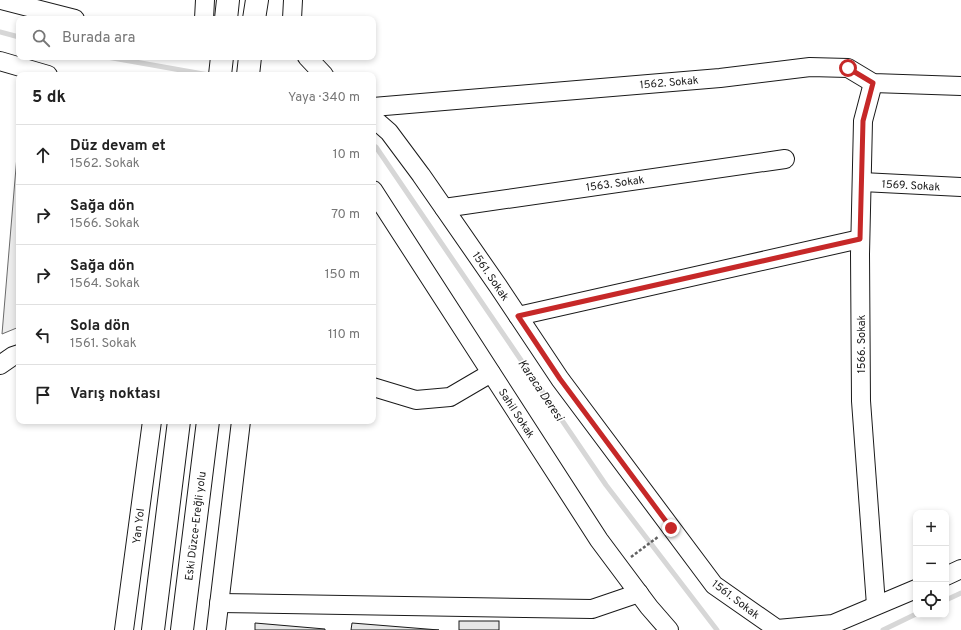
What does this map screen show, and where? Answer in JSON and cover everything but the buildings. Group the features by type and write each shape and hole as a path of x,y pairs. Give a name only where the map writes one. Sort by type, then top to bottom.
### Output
{"main road":[{"path":"226,16 228,0"},
{"path":"254,16 257,0"},
{"path":"220,72 222,60"},
{"path":"153,630 179,424"},
{"name":"Eski Düzce-Ereğli yolu","path":"182,630 208,424"}],"street":[{"path":"1,0 63,16"},
{"path":"204,16 206,0"},
{"path":"292,16 293,0"},
{"path":"310,60 321,72"},
{"path":"0,61 38,72"},
{"name":"1562. Sokak","path":"376,107 720,78 810,67 848,68 873,83 961,86"},
{"name":"1566. Sokak","path":"873,83 863,121 860,239 861,401 876,605"},
{"name":"1561. Sokak","path":"376,121 389,132 444,208 560,379 714,585 777,630 833,624 913,590"},
{"name":"1563. Sokak","path":"444,208 785,158"},
{"name":"1569. Sokak","path":"862,182 961,187"},
{"name":"Sahil Sokak","path":"376,195 595,533 618,566 669,630"},
{"path":"518,316 860,239"},
{"path":"0,364 16,355"},
{"path":"376,388 416,400 450,397 491,373"},
{"name":"Yan Yol","path":"124,630 152,424"},
{"path":"216,630 241,424"},
{"path":"136,547 164,549"},
{"path":"949,575 961,569"},
{"path":"219,603 592,609 639,593"}],"path":[{"path":"618,566 671,528"}],"shaded area":[{"path":"16,168 16,328 2,334"}],"waterway":[{"name":"Karaca Deresi","path":"0,32 16,36"},
{"name":"Karaca Deresi","path":"124,60 192,72"},
{"name":"Karaca Deresi","path":"376,147 606,485 717,630"},
{"name":"Karaca Deresi","path":"949,599 961,593"},
{"name":"Karaca Deresi","path":"883,630 913,615"}],"route":[{"path":"671,528 560,379 518,316 860,239 863,121 873,83 848,68"}]}
